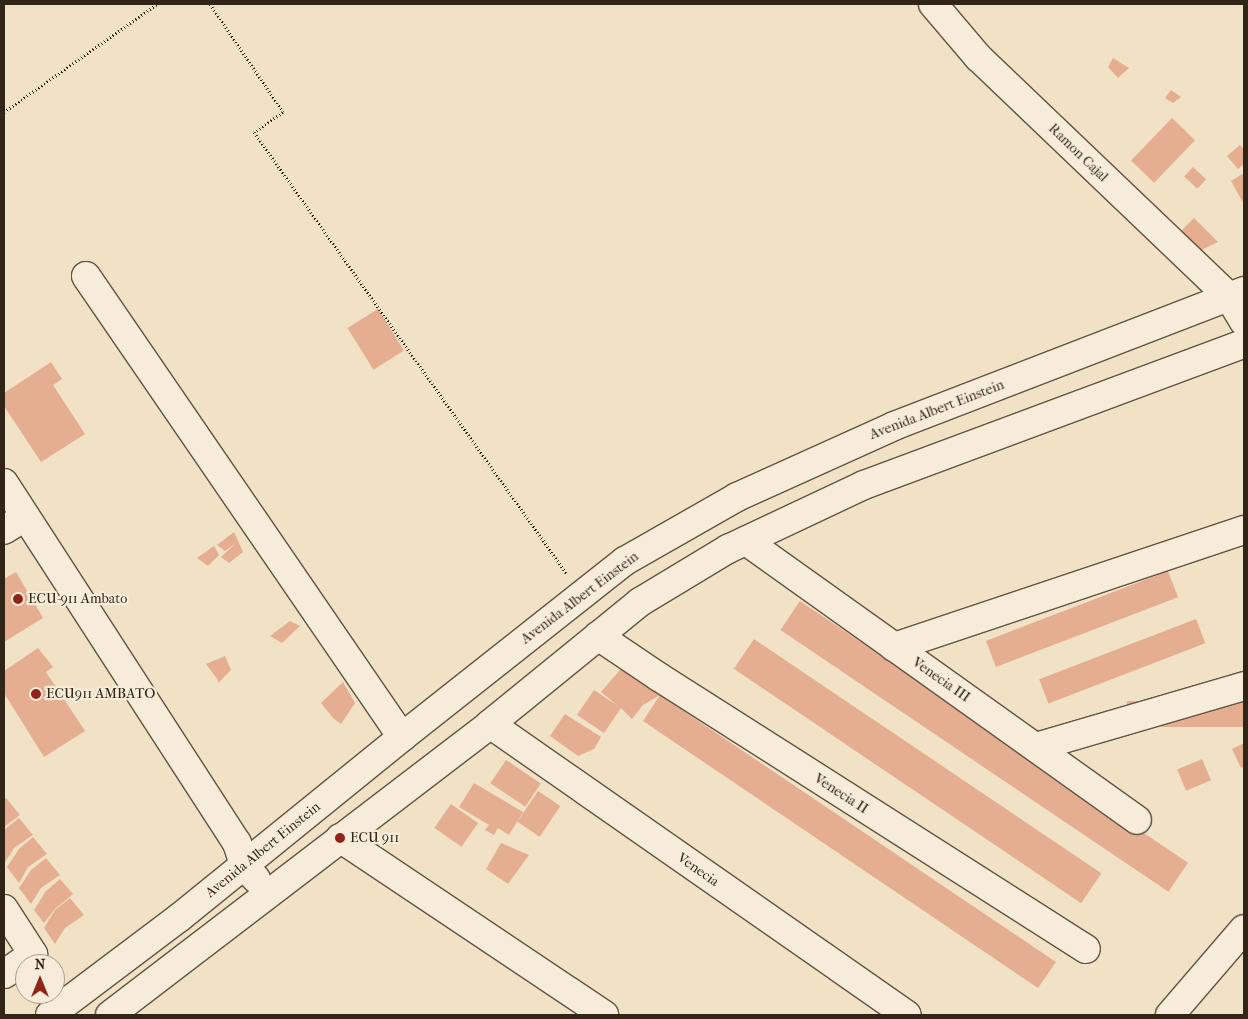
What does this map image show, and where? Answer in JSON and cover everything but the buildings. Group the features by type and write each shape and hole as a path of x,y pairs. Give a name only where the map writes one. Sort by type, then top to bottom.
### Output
{"street":[{"name":"Ramon Cajal","path":"933,4 978,57 1236,294 1244,322"},
{"path":"86,276 402,737"},
{"name":"Avenida Albert Einstein","path":"50,1015 180,917 402,737 625,561 737,497 894,426 1236,294"},
{"path":"110,1015 490,724 640,602 746,541 864,485 1244,344"},
{"path":"4,483 14,524 237,843 244,865 268,894"},
{"path":"894,647 1244,530"},
{"name":"Venecia III","path":"746,541 1137,820"},
{"name":"Venecia II","path":"598,636 659,677 1086,949"},
{"path":"1036,747 1244,686"},
{"name":"Venecia","path":"490,724 907,1015"},
{"path":"340,838 604,1015"},
{"path":"4,909 33,954 4,974"},
{"path":"1170,1015 1244,928"}],"path":[{"path":"4,112 157,4"},
{"path":"210,4 283,112 254,132 582,595"}],"place":[{"name":"ECU-911 Ambato","path":"18,599"},
{"name":"ECU911 AMBATO","path":"36,694"},
{"name":"ECU 911","path":"340,838"}]}
